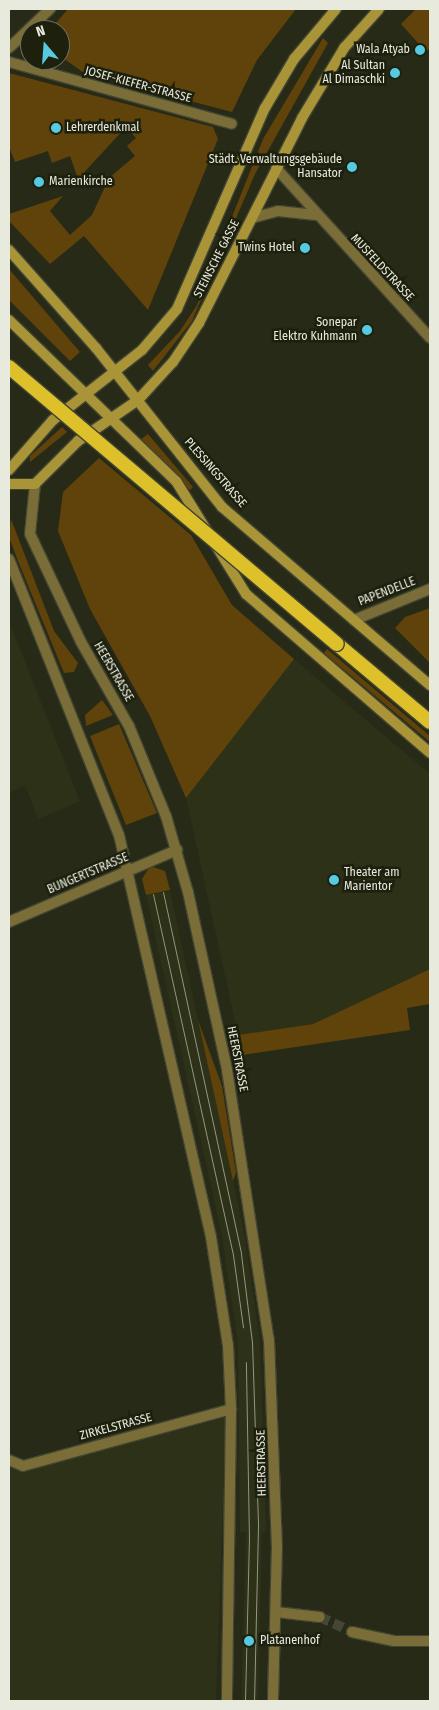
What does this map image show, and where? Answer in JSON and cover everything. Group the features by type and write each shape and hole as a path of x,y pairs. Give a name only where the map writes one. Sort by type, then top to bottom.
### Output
{"highway":[{"path":"9,367 430,722"}],"main road":[{"name":"STEINSCHE GASSE","path":"9,470 23,449 84,394 142,350 177,309 265,108 294,60 336,9"},
{"name":"STEINSCHE GASSE","path":"35,484 49,465 138,400 173,362 199,323 276,168 344,48 379,9"},
{"name":"PLESSINGSTRASSE","path":"9,250 115,370 222,507 430,685"},
{"path":"9,320 109,420 188,494 246,594 430,753"},
{"path":"9,484 35,484"}],"street":[{"path":"9,48 50,9"},
{"name":"JOSEF-KIEFER-STRASSE","path":"9,62 232,124"},
{"name":"MUSFELDSTRASSE","path":"276,168 316,215 430,338"},
{"path":"252,218 287,211 316,215"},
{"name":"HEERSTRASSE","path":"35,484 30,534 48,578 142,753 177,850 227,1070 255,1230 273,1412 276,1612 273,1701"},
{"path":"9,558 128,870 211,1237 228,1345 231,1409 227,1701"},
{"name":"PAPENDELLE","path":"354,620 430,589"},
{"name":"BUNGERTSTRASSE","path":"9,922 177,850"},
{"name":"ZIRKELSTRASSE","path":"9,1460 23,1466 231,1409"},
{"path":"276,1612 320,1617"},
{"path":"352,1632 394,1641 430,1641"}],"shaded area":[{"path":"68,9 296,9 257,60 232,112 84,73 70,63 70,20 59,20"},
{"path":"416,9 430,9 430,48 426,52 401,24"},
{"path":"323,38 328,43 255,174 192,321 153,371 148,365 180,331 197,305 263,139"},
{"path":"9,73 213,127 218,139 148,310 84,236 50,264 9,221 9,214 63,196 50,211 70,235 92,215 109,178 135,156 127,146 136,138 126,127 78,179 70,156 52,163 48,151 15,162 9,147"},
{"path":"9,269 80,352 70,361 9,300"},
{"path":"62,427 67,432 30,462 30,456"},
{"path":"148,434 193,487 190,490 140,440"},
{"path":"99,458 191,535 232,605 294,659 186,798 150,716 90,609 58,531 63,492"},
{"path":"11,519 54,631 78,663 74,672 64,673 9,537"},
{"path":"430,608 430,663 395,628 405,617"},
{"path":"9,621 80,801 38,819 25,785 9,793"},
{"path":"327,649 430,736 430,742 324,653"},
{"path":"294,659 430,774 430,969 313,1024 238,1035 186,798"},
{"path":"102,700 113,715 86,726 85,715"},
{"path":"119,724 157,813 126,825 90,736"},
{"path":"150,866 165,871 170,890 146,895 142,879"},
{"path":"170,891 244,1232 260,1342 266,1532 262,1532 258,1701 241,1701 246,1532 240,1532 238,1343 222,1236 146,895"},
{"path":"430,969 430,1004 407,1008 410,1030 242,1055 238,1035 313,1024"},
{"path":"198,1020 222,1086 236,1173 233,1181"},
{"path":"226,1418 216,1701 9,1701 9,1465 23,1470"}],"tunnel":[{"path":"320,1617 352,1632"}],"tram line":[{"path":"163,892 241,1254 252,1342 258,1526 254,1701"},
{"path":"153,894 233,1255 243,1327"},
{"path":"245,1701 249,1540 246,1362"}],"place":[{"name":"Wala Atyab","path":"420,50"},
{"name":"Al Sultan Al Dimaschki","path":"395,73"},
{"name":"Lehrerdenkmal","path":"56,128"},
{"name":"Städt. Verwaltungsgebäude Hansator","path":"352,167"},
{"name":"Marienkirche","path":"39,182"},
{"name":"Twins Hotel","path":"305,248"},
{"name":"Sonepar Elektro Kuhmann","path":"367,330"},
{"name":"Theater am Marientor","path":"334,880"},
{"name":"Platanenhof","path":"249,1641"}]}
